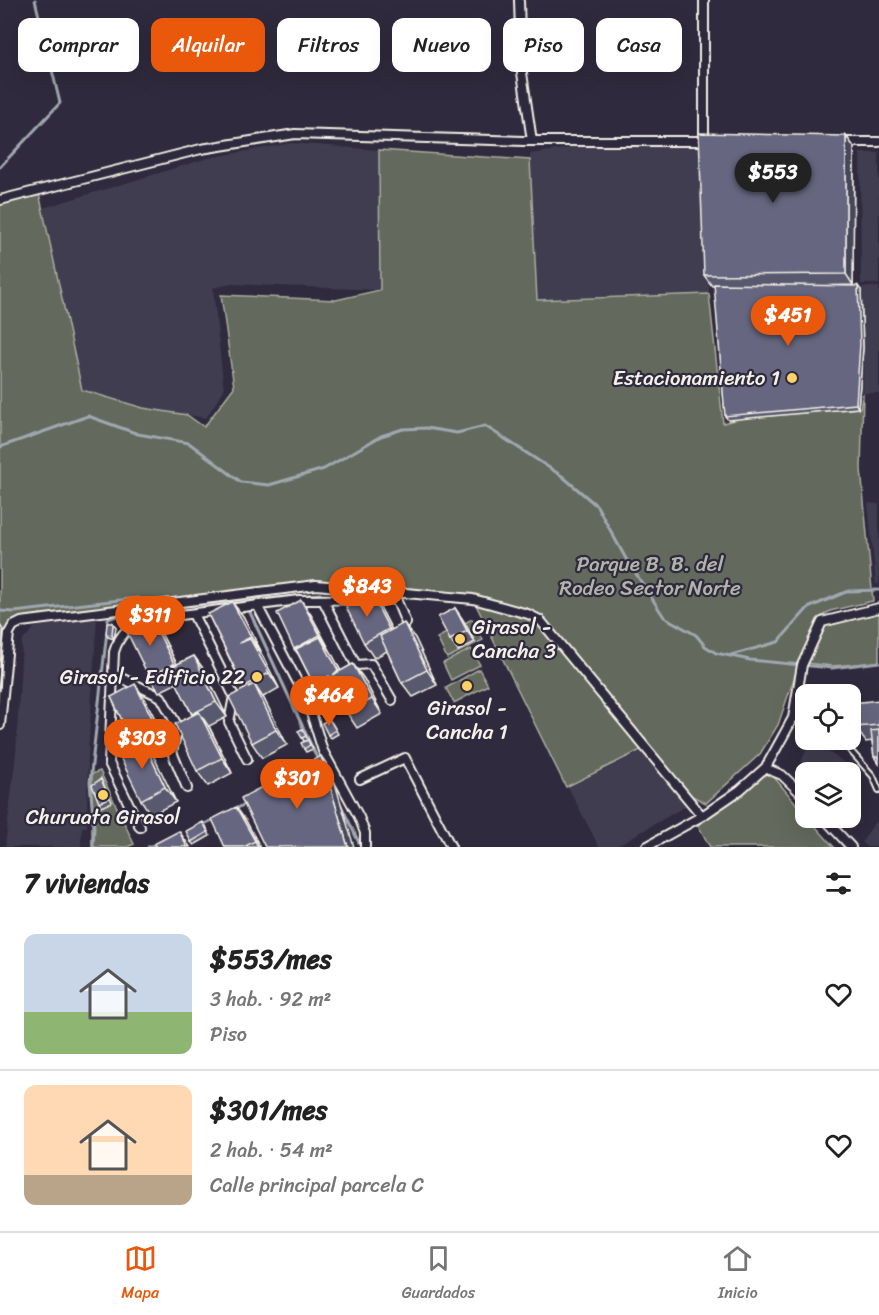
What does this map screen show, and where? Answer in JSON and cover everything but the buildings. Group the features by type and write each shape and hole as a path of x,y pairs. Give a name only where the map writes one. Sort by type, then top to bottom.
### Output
{"street":[{"path":"519,0 521,66 532,141"},
{"path":"704,0 704,141"},
{"path":"0,200 201,149 295,134 532,141 717,141"},
{"path":"830,142 879,142"},
{"path":"0,725 9,633 13,626 21,622 316,585 473,599 528,614 550,630 702,816"},
{"path":"140,827 109,763 114,651 119,636 133,625 148,619 257,605 323,600 396,599 406,623"},
{"path":"323,600 356,665 371,664 392,699"},
{"path":"257,605 308,700 323,751 359,817 365,847"},
{"path":"799,684 802,665 822,622 879,608"},
{"path":"193,614 234,696 229,722 247,759"},
{"path":"113,674 161,697 178,727 172,752 187,788"},
{"path":"646,847 702,816 740,790 765,768 793,718 795,704"},
{"path":"360,779 405,758 451,847"},
{"path":"765,768 782,775 795,787"},
{"path":"833,828 851,847"}],"lane":[{"path":"853,750 873,776 879,790"}],"shaded area":[{"path":"704,141 709,290 707,388 537,300 530,154 601,143"},
{"path":"291,143 379,150 380,290 231,284 213,288 224,390 206,418 143,408 82,390 43,208 208,158"},
{"path":"860,153 879,153 879,284 861,284"},
{"path":"862,287 879,287 879,393 863,393"},
{"path":"868,503 879,504 879,584 876,584"},
{"path":"97,618 88,755 87,827 82,827 81,847 5,847 16,752 22,641 35,627"},
{"path":"647,749 691,803 615,847 599,847 568,787"},
{"path":"806,750 826,750 843,762 801,762"},
{"path":"875,821 879,826 879,847 866,847 862,842"}],"green space":[{"name":"Parque B. B. del Rodeo Sector Norte","path":"379,150 530,160 537,300 709,294 723,423 742,418 860,408 863,393 861,469 873,601 830,611 819,618 800,661 778,725 760,754 706,803 686,793 647,747 566,787 473,599 408,592 310,589 48,618 0,633 0,205 39,193 82,390 143,408 187,415 204,427 234,387 221,295 336,300 380,290"},
{"path":"879,610 879,662 833,666 805,663 824,623"},
{"name":"Girasol - Cancha 3","path":"472,619 483,640 447,658 437,638"},
{"path":"471,649 480,665 451,680 443,663"},
{"name":"Girasol - Cancha 1","path":"479,669 488,685 454,703 446,688"},
{"path":"768,770 795,802 795,828 817,828 834,847 710,847 698,825"},
{"path":"100,771 134,844 127,847 92,847 92,774"}],"waterway":[{"path":"0,167 60,103 35,0"},
{"path":"0,447 88,416 138,434 189,443 241,482 269,485 324,469 381,436 403,429 426,428 457,433 485,426 562,476 597,506 625,557 664,617 696,635 705,646 716,653 750,660 832,668 879,662"},
{"path":"731,655 778,642 808,608 848,591 879,590"},
{"path":"163,608 320,594"},
{"path":"0,611 14,612 138,598 146,604"},
{"path":"248,608 318,760"},
{"path":"108,625 108,619 131,611"},
{"path":"93,847 94,828 90,782 107,631"},
{"path":"234,810 247,803"},
{"path":"340,803 361,847"},
{"path":"202,825 215,819"},
{"path":"148,847 157,844"}],"place":[{"name":"Estacionamiento 1","path":"792,378"},
{"name":"Girasol - Cancha 3","path":"460,639"},
{"name":"Girasol - Edificio 22","path":"257,677"},
{"name":"Girasol - Cancha 1","path":"467,686"},
{"name":"Churuata Girasol","path":"103,795"}]}
